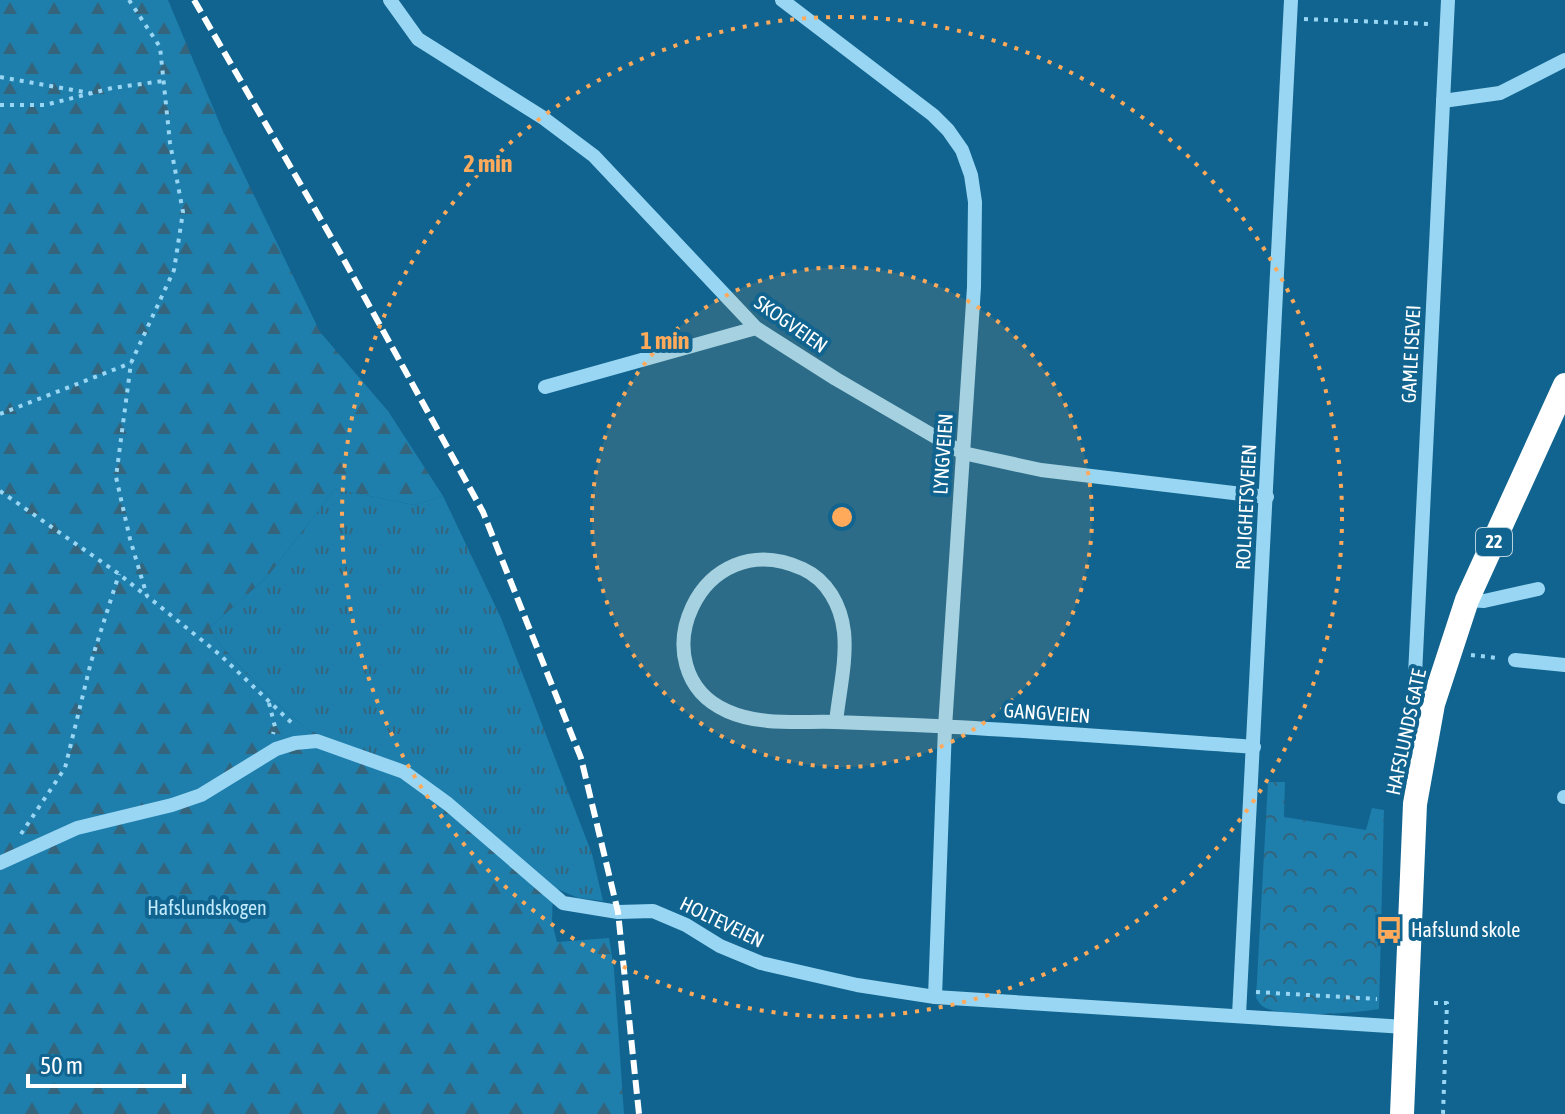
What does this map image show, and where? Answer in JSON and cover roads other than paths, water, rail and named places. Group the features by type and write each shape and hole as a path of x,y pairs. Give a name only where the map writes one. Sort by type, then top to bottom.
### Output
{"highway":[{"name":"HAFSLUNDS GATE","path":"1402,1114 1415,804 1433,704 1467,600 1565,385"}],"street":[{"name":"SKOGVEIEN","path":"390,0 402,21 418,39 542,117 594,156 756,328 963,453 1041,470 1267,497"},
{"name":"LYNGVEIEN","path":"782,0 933,115 956,140 966,161 975,202 974,287 945,727 935,997"},
{"name":"ROLIGHETSVEIEN","path":"1239,1015 1291,0"},
{"name":"GAMLE ISEVEI","path":"1433,704 1422,691 1415,675 1448,0"},
{"path":"1443,101 1500,93 1565,60"},
{"path":"545,387 756,328"},
{"name":"GANGVEIEN","path":"836,722 844,632 840,614 828,589 813,574 779,560 739,563 716,574 694,603 685,635 687,665 699,690 722,708 752,719 945,727 1254,747"},
{"path":"1467,600 1484,601 1538,589"},
{"path":"1515,660 1565,665"},
{"name":"HOLTEVEIEN","path":"1,863 77,828 201,795 265,755 295,743 317,741 404,772 448,804 563,903 618,912 653,911 686,925 720,946 761,963 857,985 935,997 1405,1027"}],"railway":[{"path":"194,0 338,249 483,512 581,758 618,912 639,1114"}],"place":[{"name":"Hafslund skole","path":"1389,930"}],"park label":[{"name":"Hafslundskogen","path":"207,908"}]}
